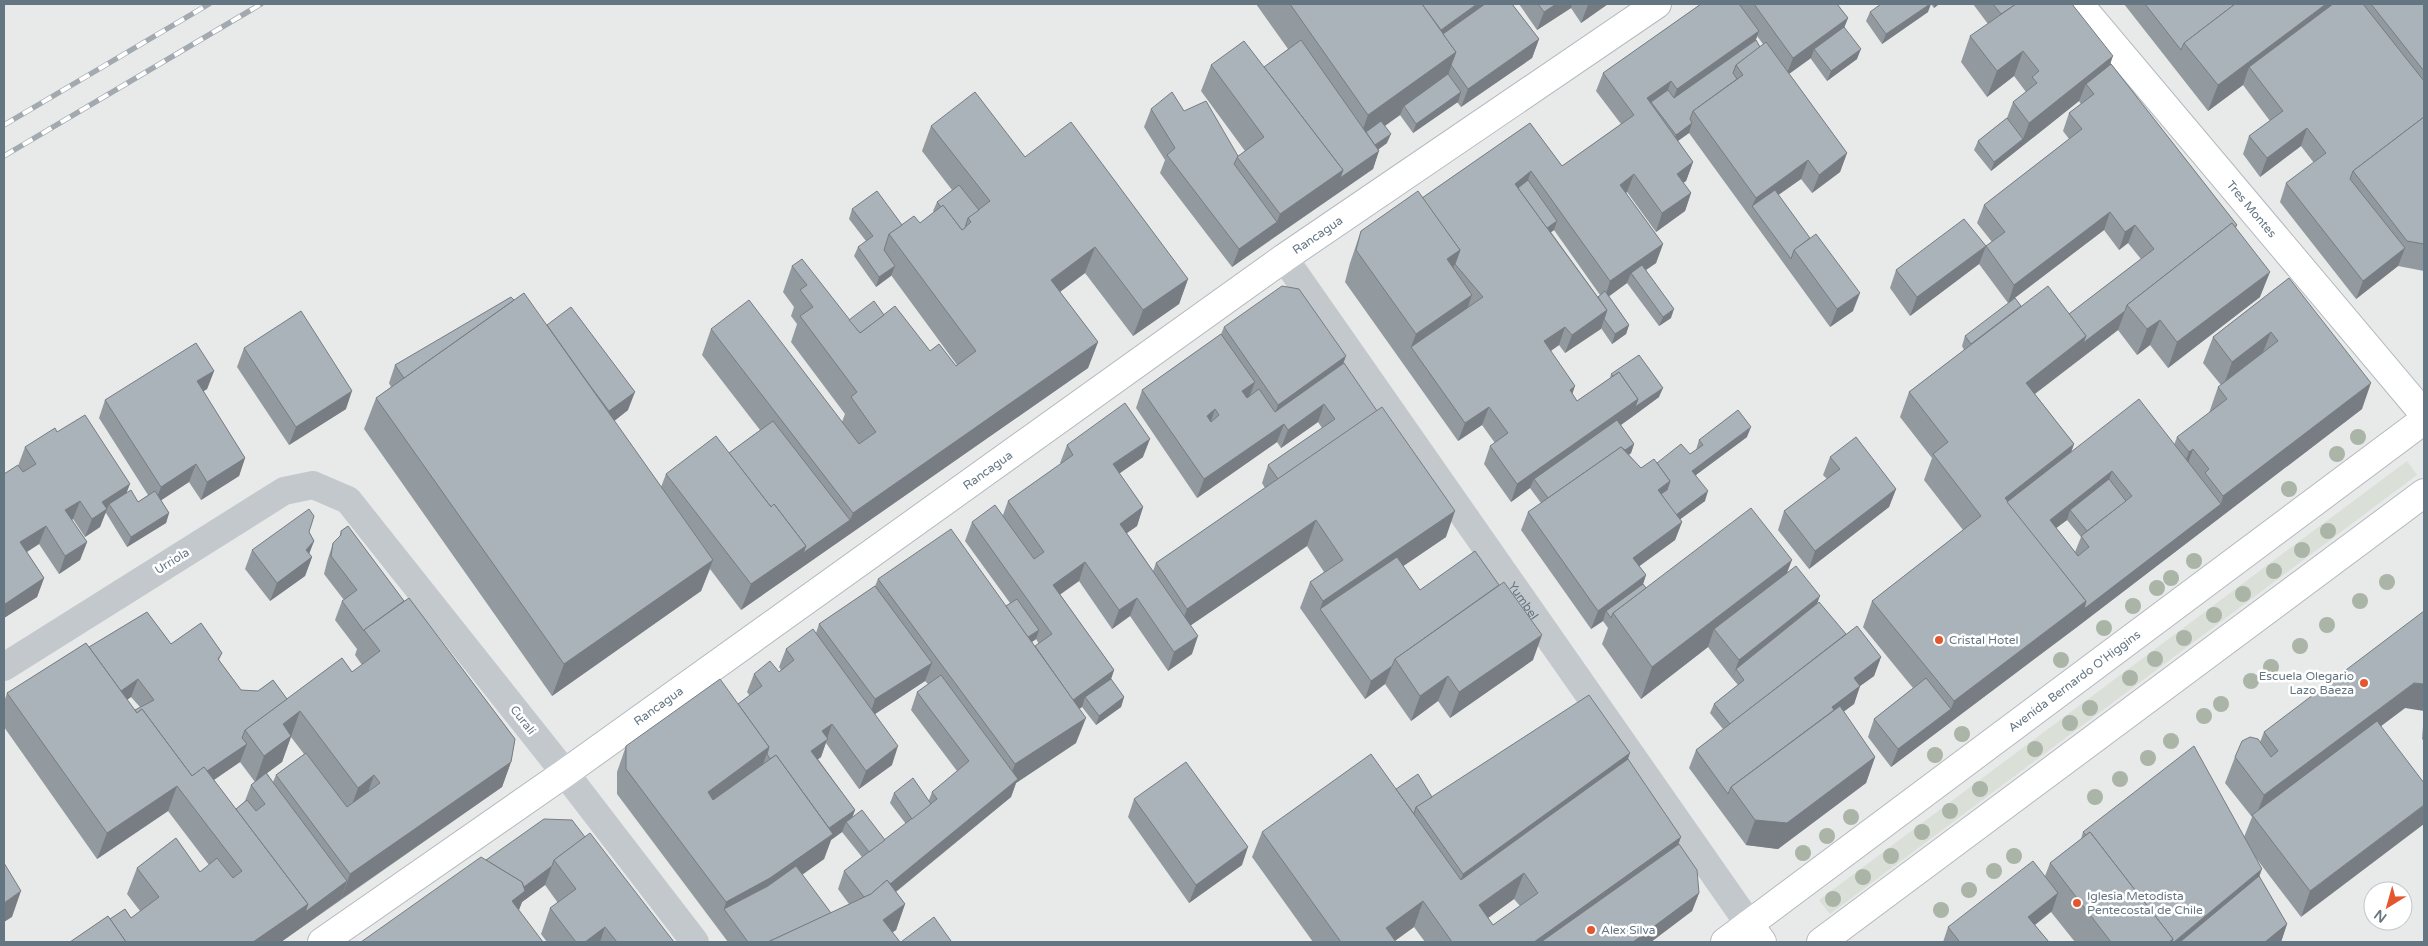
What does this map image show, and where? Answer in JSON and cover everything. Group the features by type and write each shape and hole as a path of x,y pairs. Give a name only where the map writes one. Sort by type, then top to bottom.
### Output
{"street":[{"name":"Rancagua","path":"322,942 565,773 1284,258 1657,4"},
{"name":"Tres Montes","path":"2079,4 2424,414"},
{"name":"Yumbel","path":"1284,258 1755,933"},
{"name":"Avenida Bernardo O'Higgins","path":"1724,942 1755,933 2424,420"},
{"name":"Urriola","path":"4,667 284,491 313,485 348,500"},
{"path":"1821,942 2424,493"},
{"name":"Curalí","path":"348,500 565,773 695,942"}],"shaded area":[{"path":"4,4 2424,4 2424,942 4,942"},
{"path":"2407,461 2417,475 1830,914 1819,900"}],"building":[{"path":"1290,4 1422,4 1456,52 1368,115"},
{"path":"1422,4 1477,4 1441,30"},
{"path":"1485,4 1512,4 1539,39 1468,89 1451,65 1456,52 1443,34"},
{"path":"1538,4 1556,4 1544,12"},
{"path":"1701,4 1739,4 1759,31 1677,89 1671,81 1647,98 1693,162 1677,174 1691,193 1662,213 1634,174 1620,185 1663,244 1610,281 1531,171 1515,184 1607,310 1572,335 1565,327 1544,341 1575,386 1570,390 1577,401 1619,372 1638,399 1517,484 1490,446 1508,433 1489,407 1465,423 1411,347 1483,297 1455,264 1460,250 1422,198 1530,123 1562,166 1634,115 1603,73"},
{"path":"1754,4 1837,4 1848,18 1793,58"},
{"path":"1881,4 1930,4 1886,34 1870,12"},
{"path":"1993,4 2016,4 2001,14"},
{"path":"2016,4 2072,4 2113,56 2029,123 2013,102 2037,83 2032,77 2039,71 2023,51 1997,71 1970,36"},
{"path":"2145,4 2235,4 2184,43 2181,50"},
{"path":"2235,4 2326,4 2218,85 2184,43"},
{"path":"2333,4 2363,4 2424,81 2424,117 2353,171 2350,179 2405,248 2363,281 2286,183 2326,153 2307,128 2267,158 2249,136 2283,111 2249,67"},
{"path":"2371,4 2424,4 2424,71"},
{"path":"1844,27 1861,49 1831,71 1814,49"},
{"path":"1301,40 1379,151 1340,178 1343,170 1264,67"},
{"path":"1756,40 1760,47 1736,65 1733,73 1737,79 1693,111 1690,119 1692,123 1676,135 1651,102 1668,90 1674,98"},
{"path":"1244,41 1343,170 1280,214 1237,157 1264,137 1211,65"},
{"path":"1766,42 1847,153 1819,175 1808,160 1756,198 1693,111 1743,75 1736,65"},
{"path":"2111,64 2237,225 2234,227 2232,223 2127,305 2125,311 2083,343 2086,336 2069,314 2154,249 2135,225 2125,232 2110,212 2014,285 1986,246 2005,232 1984,205 2082,129 2069,113 2094,94 2086,84"},
{"path":"1448,74 1461,92 1416,124 1404,106"},
{"path":"975,92 1025,157 1071,122 1188,279 1143,310 1095,247 1051,280 1098,342 853,513 711,329 749,300 859,444 876,432 851,397 857,392 800,316 813,307 800,290 807,285 792,266 802,259 860,333 895,306 930,351 939,344 956,366 976,351 889,234 914,216 920,223 943,205 962,230 971,222 968,218 990,201 931,126"},
{"path":"1172,92 1184,111 1206,101 1238,156 1234,164 1277,222 1239,249 1167,155 1175,148 1151,109"},
{"path":"2424,117 2424,244 2407,241 2353,171"},
{"path":"2007,118 2023,139 1994,162 1978,141"},
{"path":"1381,121 1391,134 1375,145 1366,132"},
{"path":"1528,180 1557,221 1547,228 1518,188"},
{"path":"959,185 979,210 968,218 965,228 962,230 943,205 941,207 937,202"},
{"path":"1775,190 1810,238 1794,250 1791,259 1752,206"},
{"path":"877,191 902,225 889,234 884,250 895,266 879,277 858,247 873,236 852,209"},
{"path":"1418,191 1460,250 1447,259 1472,295 1416,334 1356,250 1361,231"},
{"path":"1964,219 1986,246 1917,297 1896,270"},
{"path":"2232,223 2270,272 2177,342 2160,320 2147,329 2127,305"},
{"path":"1816,234 1860,293 1837,309 1794,250"},
{"path":"1642,265 1674,309 1663,317 1631,273"},
{"path":"2289,278 2371,383 2223,496 2205,473 2209,469 2193,449 2189,452 2177,437 2227,399 2218,387 2278,341 2271,332 2232,362 2213,337"},
{"path":"1282,286 1299,289 1346,356 1278,405 1224,327"},
{"path":"2048,286 2086,336 2026,383 2074,444 2005,498 2086,601 1954,701 1872,601 1981,516 1933,454 1948,442 1909,392"},
{"path":"1605,291 1629,325 1615,334 1604,319 1607,310 1598,297"},
{"path":"524,293 713,560 564,664 376,398"},
{"path":"511,297 514,300 404,378 395,365"},
{"path":"2015,298 2021,306 1971,344 1965,336"},
{"path":"874,301 884,315 860,333 849,320"},
{"path":"571,307 635,392 609,411 547,325"},
{"path":"301,311 352,391 296,427 244,348"},
{"path":"1221,334 1255,382 1242,391 1247,398 1259,389 1275,412 1344,363 1377,411 1278,479 1268,465 1335,419 1324,404 1288,430 1284,424 1204,479 1142,390","holes":["1215,409 1219,415 1211,422 1207,416"]},
{"path":"196,343 214,371 197,381 245,458 207,482 196,464 161,487 105,400"},
{"path":"1639,355 1663,388 1635,407 1638,399 1619,372 1613,376 1611,374"},
{"path":"2139,399 2221,504 2084,609 2086,601 2007,502","holes":["2112,471 2132,496 2081,536 2089,547 2078,556 2050,520"]},
{"path":"1125,403 1150,439 1113,464 1143,507 1120,524 1198,636 1174,652 1137,598 1119,610 1085,562 1053,585 1114,670 1073,700 1035,646 1052,634 972,522 995,505 1034,559 1044,552 1008,501 1073,455 1067,445"},
{"path":"1382,407 1455,511 1323,601 1310,582 1343,560 1316,520 1187,609 1156,563"},
{"path":"1738,410 1751,427 1692,471 1708,491 1676,515 1661,494 1667,490 1670,481 1657,463 1681,444 1690,454 1703,445 1699,440"},
{"path":"85,415 130,484 102,502 107,509 92,519 80,501 65,510 87,542 65,556 46,526 20,542 44,578 5,604 4,474 18,465 23,472 36,464 25,447 55,428 57,432"},
{"path":"1617,420 1634,444 1625,450 1621,447 1548,498 1534,479"},
{"path":"773,421 850,520 803,553 806,546 774,504 771,507 729,453"},
{"path":"716,436 771,507 774,504 806,546 751,584 666,474"},
{"path":"1856,437 1896,489 1815,551 1784,511 1840,469 1830,457"},
{"path":"1621,447 1641,468 1654,459 1670,481 1658,490 1682,522 1633,558 1646,575 1598,611 1528,512"},
{"path":"2109,479 2126,501 2087,531 2070,510"},
{"path":"131,490 138,502 155,491 169,513 131,537 109,504"},
{"path":"1751,508 1792,560 1652,667 1613,613"},
{"path":"309,509 314,516 309,532 314,541 306,550 312,557 277,583 252,550"},
{"path":"348,526 404,601 364,631 342,601 357,590 331,556 333,543 341,535 341,531"},
{"path":"951,529 1086,718 1015,764 878,579"},
{"path":"1475,551 1499,585 1395,659 1392,666 1371,681 1320,609 1397,557 1420,590"},
{"path":"1796,566 1820,596 1739,660 1714,629"},
{"path":"1504,582 1542,635 1459,692 1448,676 1420,696 1395,659"},
{"path":"1643,584 1646,588 1613,613 1611,618 1606,611"},
{"path":"875,586 932,663 875,699 819,624"},
{"path":"409,598 515,739 511,762 350,874 276,775 306,753 347,807 380,783 374,775 358,788 300,711 283,724 291,736 264,756 245,730 342,658 352,672 380,651 364,630"},
{"path":"1017,599 1039,630 1028,637 1006,606"},
{"path":"1819,602 1846,634 1730,724 1714,704 1744,680 1736,669"},
{"path":"2424,611 2424,684 2414,683 2264,795 2235,757 2242,741 2250,737 2258,739 2271,757 2278,751 2264,732"},
{"path":"147,612 171,644 201,623 222,653 218,659 241,690 258,691 273,680 287,699 245,730 242,738 247,744 207,771 204,767 192,776 142,709 137,713 135,710 154,700 138,679 121,691 89,647"},
{"path":"1857,626 1881,657 1854,678 1860,686 1832,707 1834,710 1731,787 1728,794 1696,750"},
{"path":"813,629 898,746 866,771 832,724 822,731 828,739 811,751 855,810 829,828 776,755 770,759 767,754 769,747 738,704 762,686 754,674 770,661 779,672 794,660 786,649"},
{"path":"86,643 137,713 142,709 192,776 204,767 308,904 253,942 126,942 110,919 125,909 131,918 159,897 137,868 176,838 200,872 217,858 233,878 242,871 177,786 107,833 7,693"},
{"path":"941,675 1018,779 890,884 887,880 871,894 864,897 844,871 937,799 932,792 969,761 917,692"},
{"path":"1926,678 1951,709 1898,749 1874,719"},
{"path":"720,679 769,747 708,792 713,800 776,755 833,834 770,878 726,902 626,769 626,746"},
{"path":"1111,679 1124,697 1099,716 1085,697"},
{"path":"1589,695 1630,753 1463,874 1416,807"},
{"path":"1840,706 1875,757 1787,823 1755,820 1731,787"},
{"path":"2377,721 2424,783 2424,805 2310,891 2252,815"},
{"path":"2194,746 2262,869 2172,942 2173,939 2090,832 2086,835 2083,832"},
{"path":"1371,754 1461,880 1628,759 1681,837 1534,942 1452,942 1423,901 1386,928 1396,942 1341,942 1262,832","holes":["1524,873 1538,893 1493,925 1479,905"]},
{"path":"1186,762 1248,847 1196,885 1134,799"},
{"path":"266,773 347,881 305,912 308,904 236,809 247,800 256,811 265,804 251,785"},
{"path":"1418,774 1432,797 1416,807 1414,814 1396,789"},
{"path":"913,778 931,804 912,819 894,793"},
{"path":"862,810 885,840 869,852 846,822"},
{"path":"544,819 572,820 585,837 554,860 552,866 524,887 522,882 486,860"},
{"path":"2090,832 2173,939 2169,942 2111,942 2050,863"},
{"path":"590,833 674,942 617,942 605,927 585,942 576,942 550,908 576,889 554,860"},
{"path":"1679,844 1697,870 1699,893 1633,942 1541,942"},
{"path":"481,857 522,882 525,891 512,901 543,942 361,942"},
{"path":"2033,861 2058,893 2028,917 2049,942 1958,942 1948,927"},
{"path":"4,863 21,891 4,903"},
{"path":"796,866 831,913 768,942 748,942 724,909 768,886"},
{"path":"2259,876 2287,924 2265,942 2180,942"},
{"path":"887,880 905,904 883,920 900,942 768,942 871,894"},
{"path":"108,916 126,942 70,942"},
{"path":"934,917 951,941 901,942"}],"railway":[{"path":"4,125 209,4"},
{"path":"4,156 261,4"}],"place":[{"name":"Cristal Hotel","path":"1939,640"},
{"name":"Escuela Olegario Lazo Baeza","path":"2364,683"},
{"name":"Iglesia Metodista Pentecostal de Chile","path":"2077,903"},
{"name":"Alex Silva","path":"1591,930"}]}
